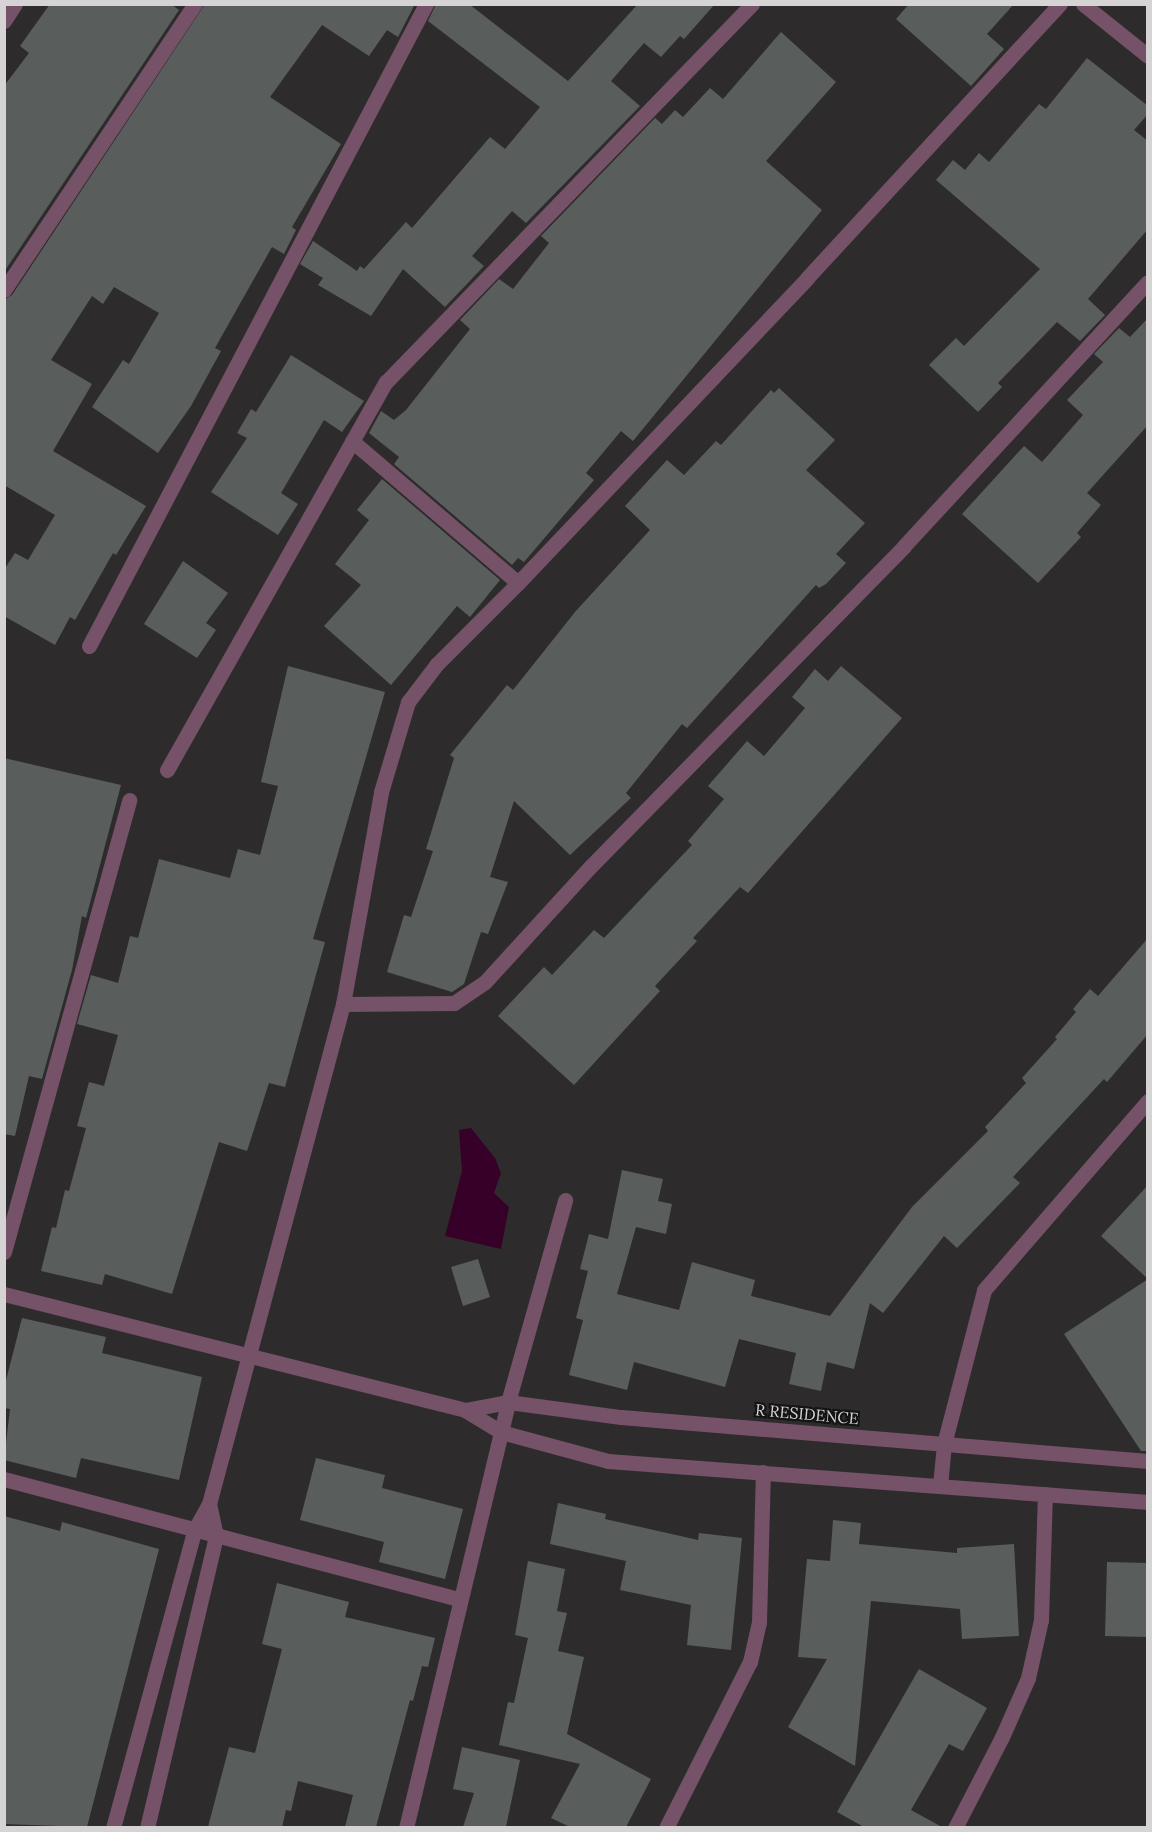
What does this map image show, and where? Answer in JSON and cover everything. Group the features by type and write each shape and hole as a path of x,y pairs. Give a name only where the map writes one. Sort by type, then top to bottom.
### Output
{"street":[{"path":"4,290 195,4"},
{"path":"88,646 426,4"},
{"path":"167,770 386,382 752,4"},
{"path":"112,1827 195,1529 209,1504 343,1004 381,792 408,702 437,664 518,583 1060,4"},
{"path":"1083,4 1148,56"},
{"path":"343,1004 454,1003 485,982 591,866 904,546 1148,282"},
{"path":"352,441 518,583"},
{"path":"4,1252 129,800"},
{"path":"940,1486 944,1444 984,1290 996,1270 1148,1101"},
{"path":"406,1827 508,1402 565,1200"},
{"path":"4,1294 465,1410 501,1432 608,1461 1148,1502"},
{"name":"R RESIDENCE","path":"465,1410 508,1402 621,1417 1148,1461"},
{"path":"666,1827 750,1662 759,1622 763,1472"},
{"path":"4,1479 459,1599"},
{"path":"955,1827 1002,1737 1028,1678 1041,1620 1045,1494"},
{"path":"147,1827 216,1536 209,1504"}],"shaded area":[{"path":"471,1128 495,1158 501,1173 494,1193 509,1207 501,1249 445,1236 462,1171 459,1130"}],"building":[{"path":"50,4 171,4 179,10 4,272 4,86 29,53 20,46"},
{"path":"205,4 415,4 398,37 387,30 369,56 322,25 270,97 341,144 292,227 296,230 284,254 272,247 215,348 221,351 191,406 158,453 92,407 123,360 129,364 159,313 114,287 103,304 92,296 51,360 92,384 53,451 146,506 116,555 113,553 75,620 70,617 55,645 4,616 4,570 15,553 28,560 55,515 4,485 4,300 12,295"},
{"path":"436,4 469,4 568,81 638,4 715,4 684,39 680,36 661,57 644,43 611,81 640,106 526,223 512,211 472,256 484,266 445,307 403,269 371,316 318,285 323,278 300,264 313,241 357,271 360,266 364,269 406,222 412,228 490,137 505,149 540,107 428,21"},
{"path":"909,4 1014,4 987,34 1004,49 971,86 896,19"},
{"path":"781,32 836,82 766,161 822,210 633,441 621,431 586,473 594,480 524,562 518,558 512,565 394,464 399,457 369,433 381,411 394,420 406,410 470,329 460,320 499,279 513,289 549,243 541,236 655,118 662,124 675,110 683,117 710,88 723,99"},
{"path":"1087,58 1148,106 1148,114 1134,130 1148,141 1148,229 1088,299 1105,315 1080,341 1057,322 998,383 1002,387 978,412 929,365 956,338 964,346 1040,269 936,180 953,160 965,170 979,153 989,162 1039,104 1046,109"},
{"path":"1148,318 1148,425 1087,493 1101,505 1077,533 1081,537 1038,583 962,514 1024,446 1042,462 1083,415 1067,400 1103,362 1094,354 1119,328 1130,337"},
{"path":"291,355 364,401 342,432 324,420 281,493 298,504 278,535 211,492 247,438 237,433 251,409 256,412"},
{"path":"779,388 835,440 806,470 865,523 836,554 846,563 826,584 819,588 816,585 687,728 682,724 626,793 631,798 570,855 514,801 490,877 508,882 488,934 481,932 464,984 452,992 387,972 404,915 411,917 433,851 426,849 454,758 450,755 507,685 513,690 575,612 650,530 625,506 667,460 684,475 716,441 721,445 771,390 774,393"},
{"path":"382,479 500,580 470,617 457,606 391,685 324,626 361,585 335,564 369,520 357,510"},
{"path":"183,561 228,593 206,623 216,630 197,658 144,624"},
{"path":"288,666 385,692 313,939 325,942 285,1087 269,1083 247,1151 219,1142 172,1294 105,1274 102,1285 41,1271 52,1227 56,1228 65,1190 69,1191 86,1128 77,1126 89,1082 104,1086 118,1035 77,1024 91,975 118,983 130,936 138,938 159,859 230,878 238,849 260,855 278,786 261,782"},
{"path":"841,666 902,718 748,893 740,887 693,938 697,941 655,986 660,991 574,1085 498,1016 544,967 552,975 594,930 604,938 692,845 688,841 724,799 708,786 747,741 764,756 805,708 792,697 815,669 828,681"},
{"path":"4,758 121,785 86,918 82,916 72,970 42,1079 29,1076 15,1136 4,1134"},
{"path":"1148,938 1148,1034 1107,1082 1104,1079 1013,1177 1020,1183 957,1248 944,1236 883,1313 870,1303 854,1369 827,1362 821,1391 789,1384 796,1353 739,1339 725,1387 634,1362 627,1390 569,1375 583,1320 576,1318 588,1271 580,1269 589,1234 608,1239 622,1170 663,1179 658,1201 672,1204 666,1234 636,1227 617,1294 679,1310 692,1262 755,1280 751,1296 830,1316 912,1207 988,1131 985,1127 1026,1083 1022,1078 1057,1039 1055,1037 1076,1012 1073,1009 1090,989 1098,996"},
{"path":"1148,1185 1148,1279 1101,1236"},
{"path":"478,1259 490,1297 463,1306 451,1267"},
{"path":"1148,1279 1148,1451 1141,1451 1064,1334"},
{"path":"22,1318 106,1337 102,1353 202,1377 179,1480 81,1458 76,1478 4,1460 10,1409 4,1408 4,1388"},
{"path":"316,1458 385,1475 382,1488 463,1509 445,1579 379,1562 384,1542 300,1520"},
{"path":"558,1503 606,1514 605,1519 698,1540 699,1533 742,1538 731,1650 687,1645 691,1605 620,1590 626,1561 550,1544"},
{"path":"4,1516 60,1531 62,1522 159,1549 87,1827 4,1824"},
{"path":"833,1520 861,1523 859,1544 957,1553 957,1548 1014,1544 1019,1636 962,1639 960,1609 871,1601 855,1766 788,1727 827,1659 798,1657 807,1559 830,1561"},
{"path":"528,1561 565,1569 557,1611 567,1613 558,1651 584,1657 567,1734 651,1779 626,1827 570,1827 551,1818 580,1764 499,1745 508,1702 514,1703 528,1638 515,1635"},
{"path":"1107,1562 1148,1563 1148,1637 1105,1636"},
{"path":"277,1583 349,1602 345,1617 435,1638 428,1667 422,1666 413,1701 410,1700 376,1827 345,1827 353,1795 298,1781 291,1811 286,1810 282,1827 208,1827 229,1747 255,1753 282,1649 262,1644"},
{"path":"919,1669 987,1708 963,1751 949,1744 911,1810 942,1827 864,1827 837,1812"},
{"path":"462,1747 520,1760 506,1827 463,1827 474,1793 453,1789"}]}
